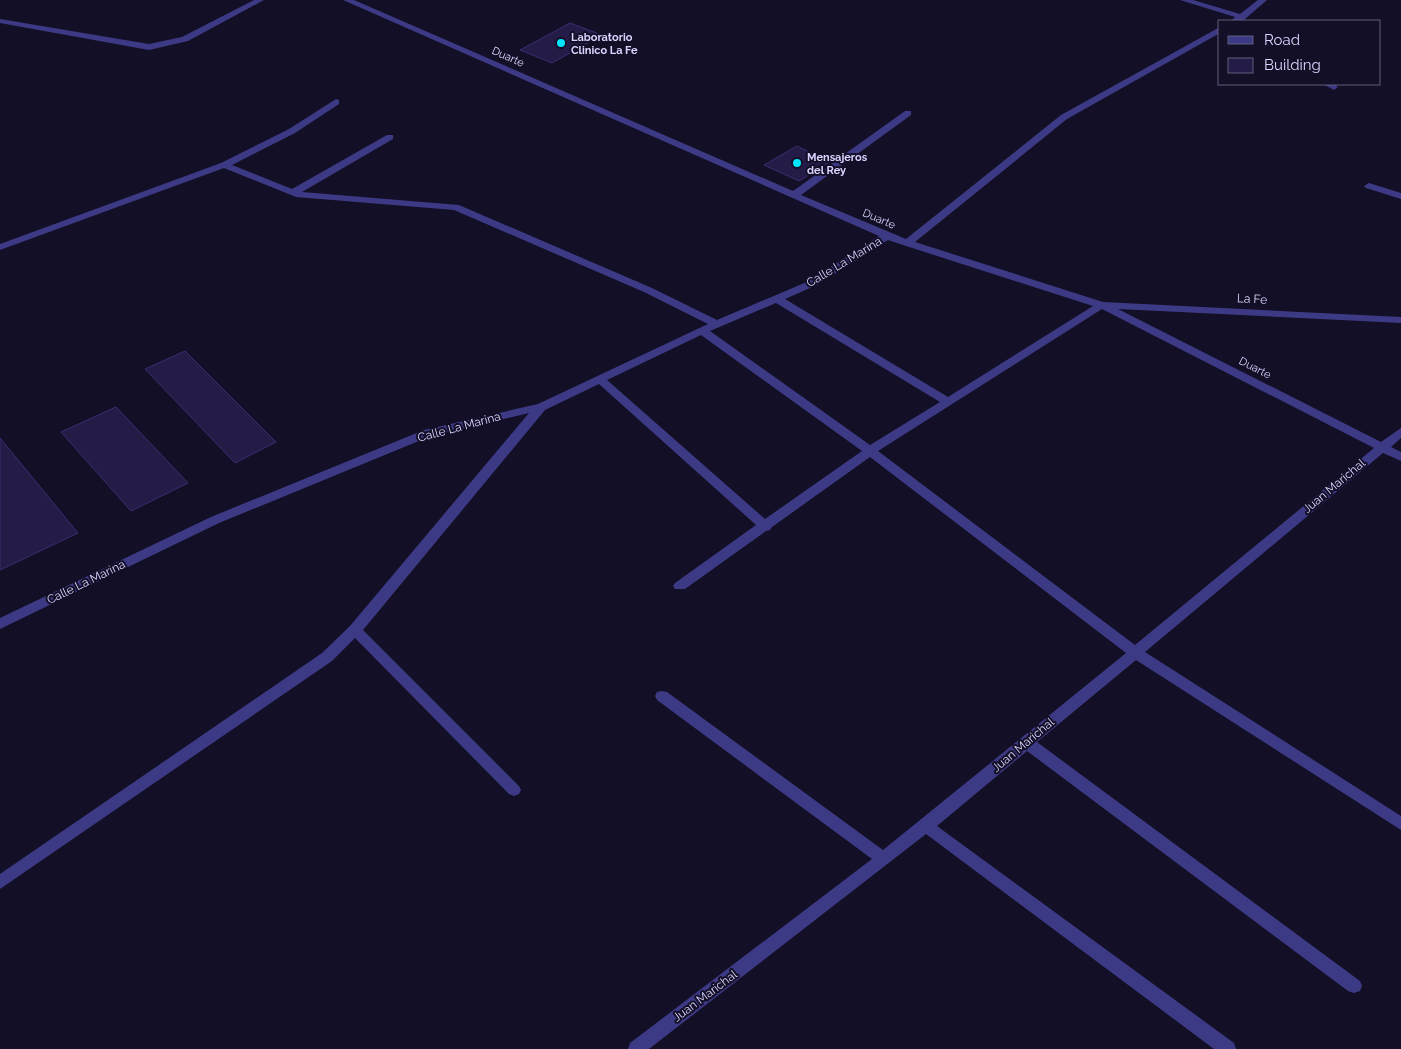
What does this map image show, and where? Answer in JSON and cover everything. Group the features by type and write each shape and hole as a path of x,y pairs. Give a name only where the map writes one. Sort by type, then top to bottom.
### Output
{"street":[{"path":"0,21 148,47 185,39 260,0"},
{"name":"Duarte","path":"347,0 887,236 1102,305 1401,457"},
{"path":"1184,0 1238,19 1263,0"},
{"path":"907,243 1064,117 1218,31"},
{"path":"0,247 224,165 292,132 336,102"},
{"path":"794,195 908,114"},
{"path":"292,194 390,137"},
{"path":"224,165 292,194 456,207 648,290 717,324"},
{"path":"1369,186 1401,196"},
{"name":"Calle La Marina","path":"0,624 215,520 428,433 541,407 601,380 702,330 812,283 887,236"},
{"path":"776,298 949,402"},
{"path":"680,586 766,527 870,451 1102,305"},
{"name":"La Fe","path":"1102,305 1401,320"},
{"path":"702,330 870,451 1134,652 1401,824"},
{"path":"601,380 766,527"},
{"path":"0,882 327,657 355,630 541,407"},
{"name":"Juan Marichal","path":"636,1049 926,826 1401,432"},
{"path":"355,630 514,790"},
{"path":"662,696 884,859"},
{"path":"1026,742 1354,986"},
{"path":"926,826 1228,1049"}],"building":[{"name":"Laboratorio Clinico La Fe","path":"570,23 602,35 552,63 520,50"},
{"name":"Mensajeros del Rey","path":"797,146 830,162 799,181 764,165"},
{"path":"185,351 276,442 235,463 145,369"},
{"path":"116,407 188,483 131,511 61,432"},
{"path":"0,438 78,533 0,570"}],"place":[{"name":"Laboratorio Clinico La Fe","path":"561,43"},
{"name":"Mensajeros del Rey","path":"797,163"}]}
